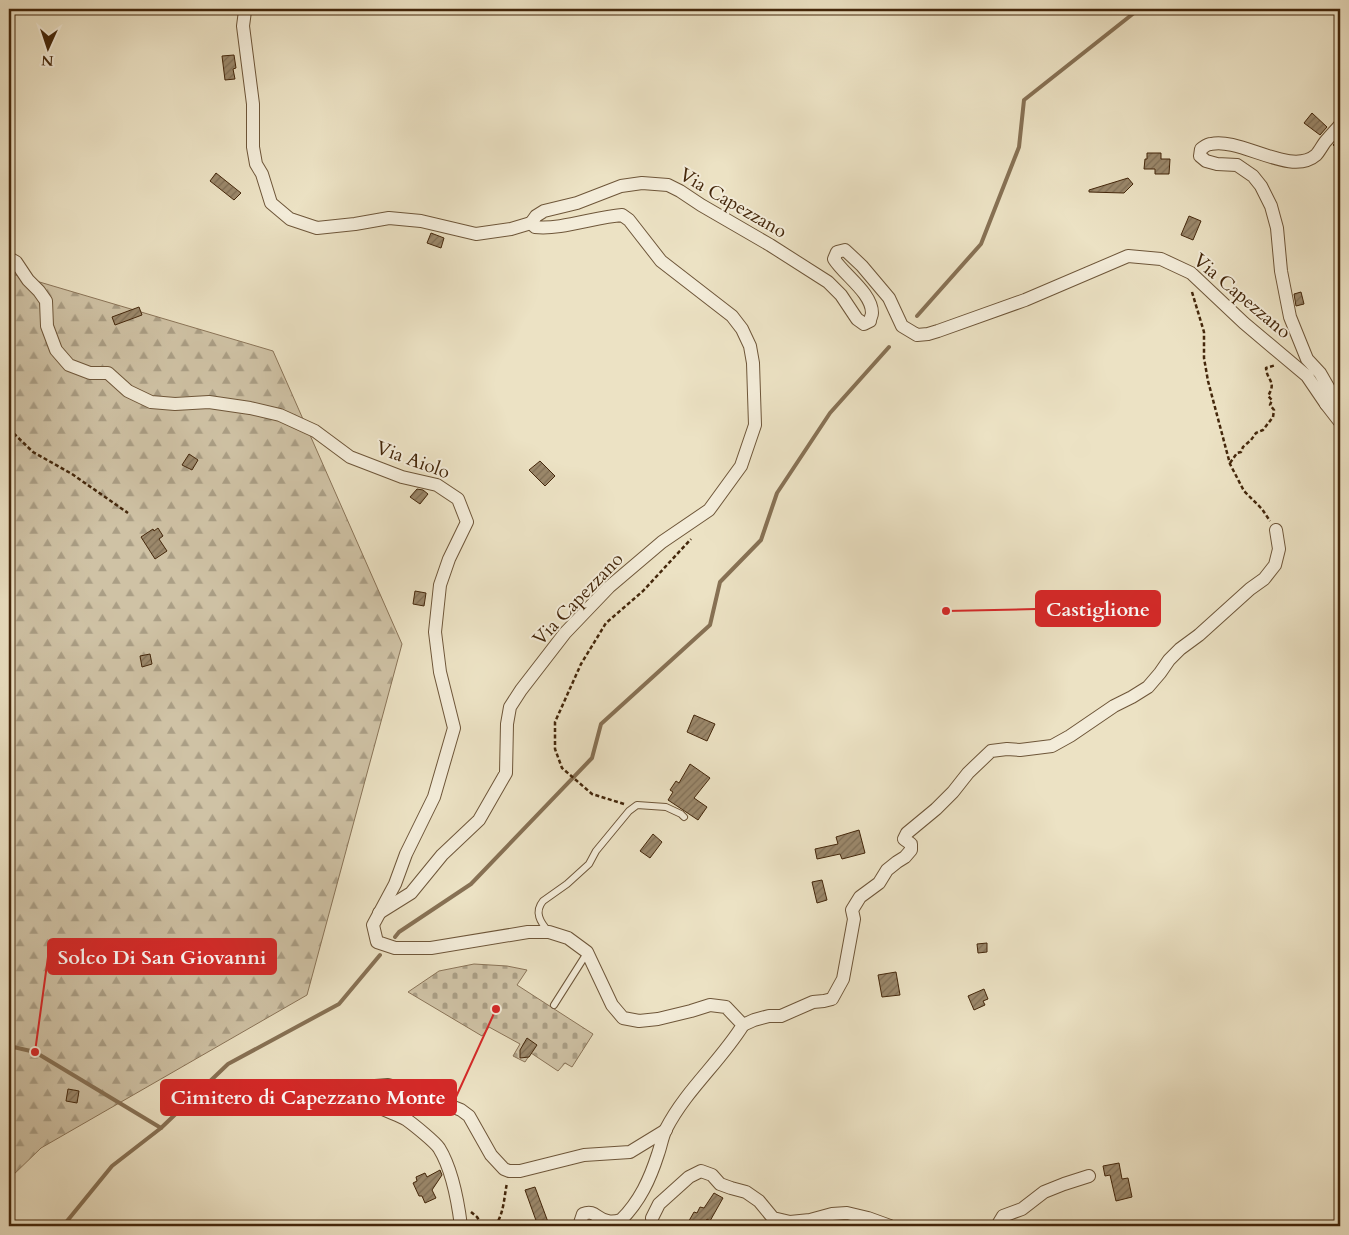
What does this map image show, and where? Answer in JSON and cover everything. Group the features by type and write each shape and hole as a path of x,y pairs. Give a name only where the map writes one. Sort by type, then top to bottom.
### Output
{"street":[{"path":"247,9 243,26 253,104 253,147 256,164 262,174 271,203 290,219 317,228 389,218 421,221 476,234 511,229 531,223"},
{"name":"Via Capezzano","path":"379,913 412,893 442,855 479,820 506,773 507,724 510,707 526,683 565,634 609,587 662,542 709,510 741,466 754,425 753,364 750,346 742,329 732,316 661,261 629,220 622,215 546,228 535,227 531,223 536,216 544,211 577,203 621,186 642,183 668,185 770,245 828,282 841,295 857,319 864,324 870,321 872,312 867,298 834,259 837,252 845,250 890,298 902,326 917,336 938,331 1025,300 1128,256 1162,259 1191,273 1244,323 1307,376 1326,404 1332,401 1332,395 1320,373 1307,360 1290,317 1280,272 1277,228 1271,206 1261,186 1253,176 1237,165 1217,164 1206,161 1200,156 1201,149 1209,144 1220,143 1238,146 1272,158 1300,162 1316,156 1340,125"},
{"name":"Via Aiolo","path":"9,258 16,262 46,301 47,326 56,350 69,365 90,373 108,373 128,391 151,402 175,404 209,402 250,408 280,416 315,431 350,457 402,477 437,485 458,499 466,522 440,585 434,632 440,672 454,728 434,798 406,854 395,884 379,913"},
{"path":"1326,404 1340,422"},
{"path":"579,1226 583,1214 587,1212 608,1221 621,1220 637,1201 650,1177 666,1130 684,1100 734,1039 743,1025 769,1016 781,1016 813,1002 832,999 843,979 853,924 852,910 860,897 879,883 887,870 905,858 911,850 911,844 904,839 907,833 936,810 991,750 1020,750 1052,746 1114,706 1132,698 1148,687 1180,649 1264,579 1275,565 1279,549 1276,530"},
{"path":"379,913 373,925 377,942 395,948 431,948 528,932 549,932 568,938 588,952 612,1004 622,1018 658,1019 710,1005 726,1007 743,1025"},
{"path":"461,1226 460,1213 448,1165 438,1146 408,1121 372,1104 367,1097 375,1086 388,1085 421,1094 461,1110 469,1116 490,1155 509,1172 584,1155 630,1152 666,1130"},
{"path":"653,1222 659,1204 689,1177 701,1171 712,1175 720,1184 746,1192 759,1201 773,1218 797,1222 832,1214 847,1213 890,1226"},
{"path":"998,1226 1003,1216 1022,1208 1044,1192 1088,1176"},
{"path":"646,1186 653,1222"}],"lane":[{"path":"549,932 539,919 540,904 567,884 589,864 596,851 629,811 637,806 666,806 684,817"},
{"path":"554,1006 588,952"}],"path":[{"path":"1190,287 1204,332 1204,358 1207,374 1230,464 1244,491 1262,509 1276,530"},
{"path":"9,429 33,452 72,474 128,513"},
{"path":"629,811 627,805 592,794 562,768 555,750 555,722 581,664 606,623 643,592 692,537"},
{"path":"9,776 13,822 9,863"},
{"path":"495,1226 506,1197 509,1172"}],"green space":[{"path":"9,273 273,351 402,644 307,995 41,1148 9,1179"},
{"path":"474,964 507,966 527,970 517,985 593,1034 572,1067 565,1063 558,1071 531,1053 525,1062 513,1056 520,1044 489,1027 482,1036 408,992 439,971"}],"building":[{"path":"234,55 236,68 233,69 235,79 225,80 222,56"},
{"path":"1312,113 1327,127 1320,135 1304,123"},
{"path":"1340,138 1340,151 1333,145"},
{"path":"1147,153 1161,153 1161,159 1170,159 1169,174 1155,174 1155,169 1144,169"},
{"path":"216,173 241,193 234,200 210,181"},
{"path":"1128,178 1133,184 1124,193 1089,192 1089,190"},
{"path":"1189,216 1201,221 1193,240 1181,235"},
{"path":"431,233 444,238 441,248 427,243"},
{"path":"1301,292 1304,304 1296,306 1294,294"},
{"path":"139,307 142,315 115,325 112,317"},
{"path":"189,454 198,460 192,470 182,465"},
{"path":"540,461 555,476 545,486 529,470"},
{"path":"417,489 423,490 428,494 420,504 410,497"},
{"path":"158,528 163,536 159,539 167,551 155,559 141,537"},
{"path":"415,591 426,593 424,606 413,604"},
{"path":"150,654 152,664 142,667 140,656"},
{"path":"694,715 715,724 707,741 687,732"},
{"path":"690,764 710,778 694,798 707,807 698,820 668,800 673,792 670,790 676,781 679,783"},
{"path":"859,830 865,853 842,859 840,854 817,859 815,849 838,844 836,837"},
{"path":"653,834 662,842 650,858 640,851"},
{"path":"822,880 827,900 817,903 812,882"},
{"path":"987,943 987,952 978,953 977,944"},
{"path":"896,972 900,995 882,997 878,975"},
{"path":"984,989 988,999 983,1001 985,1005 974,1010 968,996"},
{"path":"527,1038 537,1045 529,1057 520,1058 520,1050"},
{"path":"68,1089 79,1091 77,1103 66,1101"},
{"path":"1119,1163 1122,1179 1128,1178 1132,1197 1116,1201 1110,1175 1105,1176 1103,1166"},
{"path":"440,1170 442,1175 432,1190 436,1198 425,1203 422,1196 419,1196 413,1183 417,1181 416,1177 425,1173 427,1177"},
{"path":"535,1187 548,1222 538,1226 525,1190"},
{"path":"714,1193 723,1198 710,1221 707,1219 703,1226 686,1226 694,1212 697,1213 700,1207 704,1208"}],"waterway":[{"path":"917,316 981,244 1019,147 1024,100 1139,9"},
{"path":"395,937 399,932 471,884 592,758 601,724 710,625 720,582 761,540 777,493 830,413 889,347"},
{"path":"63,1226 112,1166 161,1128 228,1064 339,1004 380,955"},
{"path":"9,1046 35,1052 161,1128"}],"place":[{"name":"Castiglione","path":"946,611"},
{"name":"Cimitero di Capezzano Monte","path":"496,1009"},
{"name":"Solco Di San Giovanni","path":"35,1052"}]}
